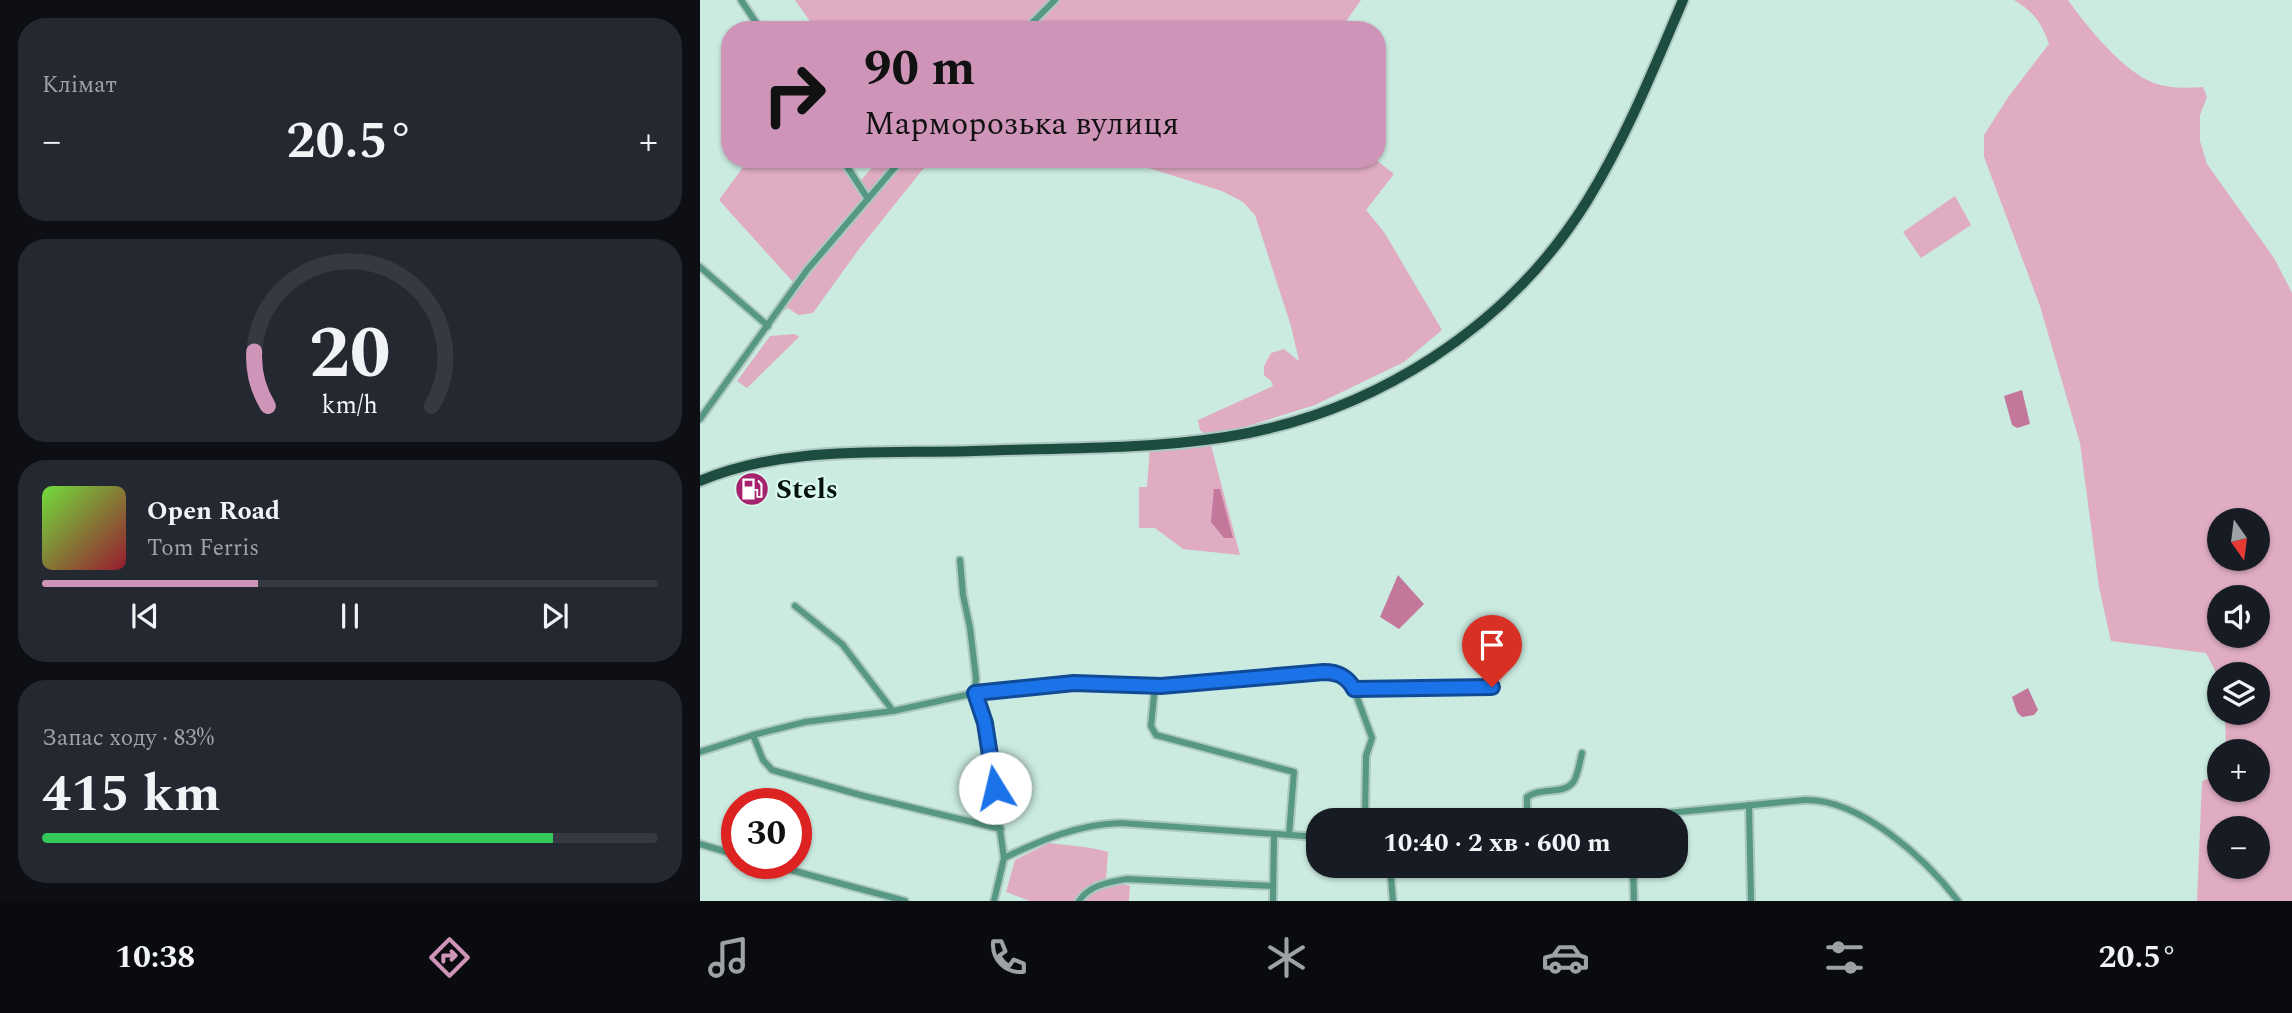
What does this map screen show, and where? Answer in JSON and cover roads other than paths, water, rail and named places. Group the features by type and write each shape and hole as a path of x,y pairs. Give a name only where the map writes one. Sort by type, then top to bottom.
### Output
{"main road":[{"path":"700,481 745,466 817,455 1148,446 1215,438 1286,425 1342,405 1393,382 1445,351 1514,293 1586,203 1621,137 1683,0"}],"street":[{"path":"741,0 755,21"},
{"path":"1034,21 1055,0"},
{"path":"848,168 868,199"},
{"path":"700,419 807,270 894,168"},
{"path":"700,267 768,326"},
{"path":"960,560 975,666 975,693 985,723 1004,858 995,901"},
{"path":"795,606 842,644 893,711"},
{"path":"700,752 753,734 805,722 893,711 975,693 1074,683 1155,686 1338,673 1350,682 1354,689 1372,738 1366,756 1365,808"},
{"path":"1155,686 1151,726 1156,736 1294,772 1289,835"},
{"path":"1354,689 1492,687"},
{"path":"753,734 762,760 772,770 864,796 1001,829"},
{"path":"1527,808 1527,797 1535,791 1563,790 1574,781 1582,753"},
{"path":"1688,812 1811,800 1847,808 1910,852 1936,874 1958,901"},
{"path":"1749,806 1751,901"},
{"path":"1004,858 1047,839 1095,823 1306,836"},
{"path":"1273,901 1274,834"},
{"path":"700,844 721,850"},
{"path":"812,876 905,901"},
{"path":"1391,878 1393,901"},
{"path":"1633,878 1634,901"},
{"path":"1079,901 1081,896 1104,883 1127,879 1273,886"}],"place":[{"name":"Stels","path":"752,489"}]}
